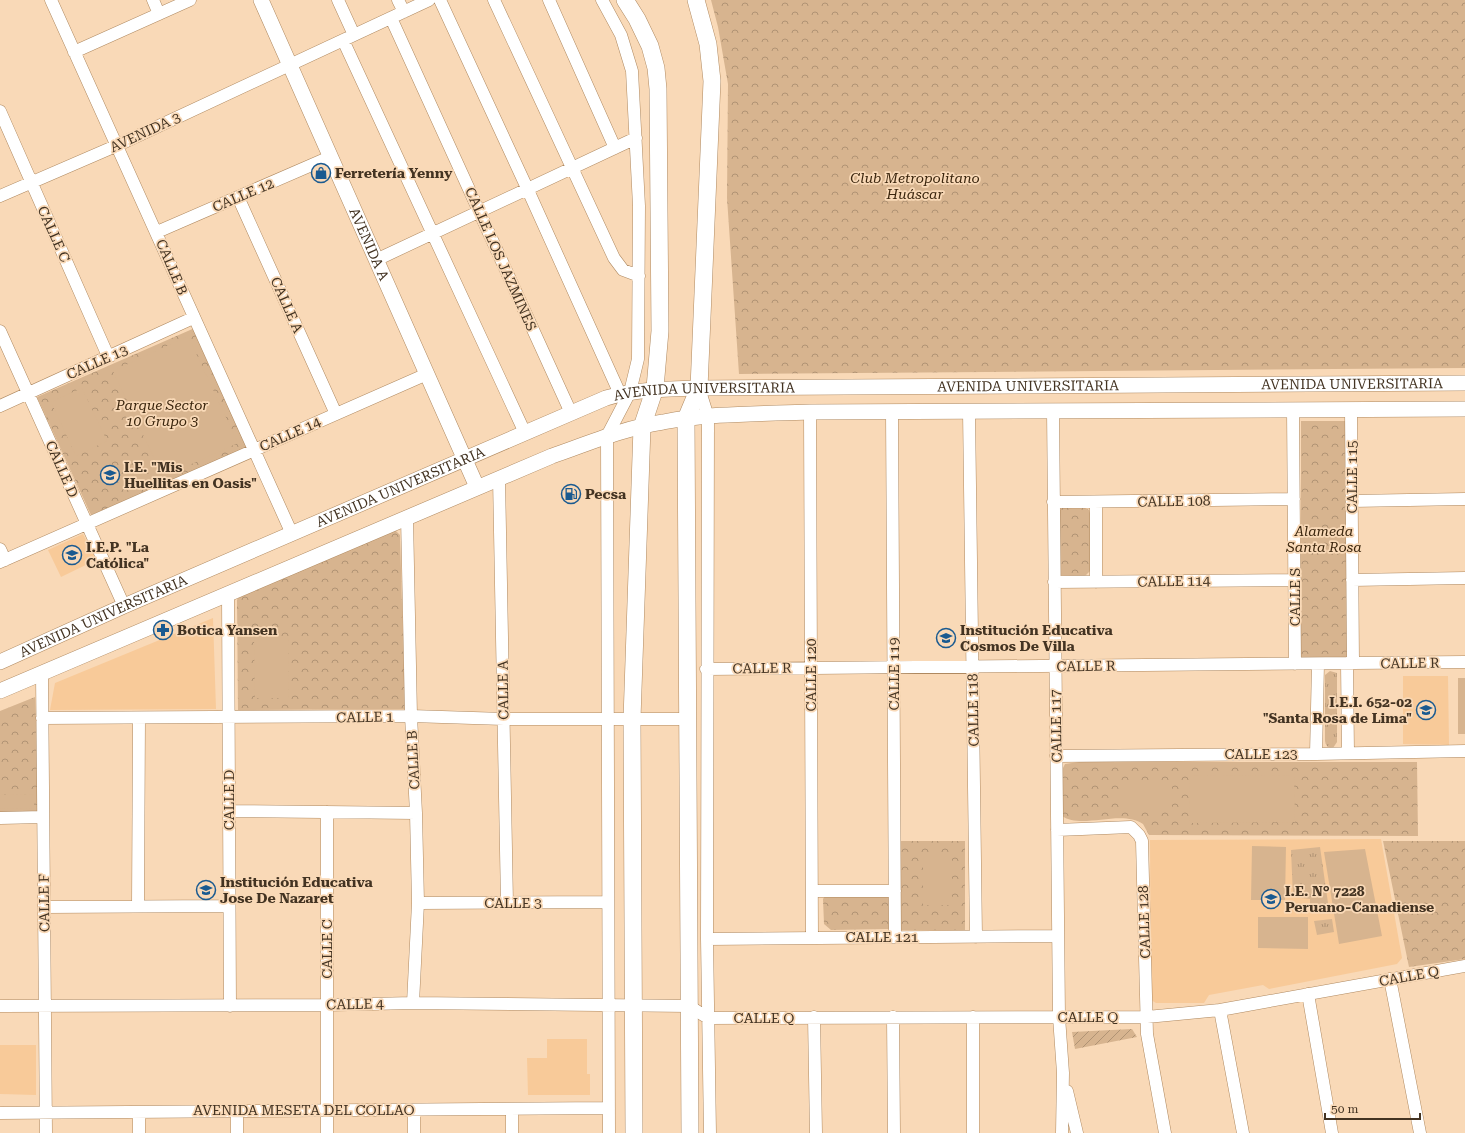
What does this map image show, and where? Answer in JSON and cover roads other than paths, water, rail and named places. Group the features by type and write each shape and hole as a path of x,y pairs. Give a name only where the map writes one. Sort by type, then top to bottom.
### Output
{"main road":[{"path":"625,0 638,19 650,46 656,68 658,90 660,331 654,388 642,427 632,719 634,1133"},
{"path":"690,1133 686,419 698,388 712,81 708,44 696,0"}],"street":[{"name":"CALLE B","path":"51,0 118,145 193,318 292,534"},
{"path":"153,0 159,14"},
{"path":"74,52 190,0"},
{"name":"AVENIDA A","path":"261,0 477,487"},
{"path":"338,0 349,37 433,234 525,433"},
{"path":"398,0 404,12"},
{"name":"AVENIDA 3","path":"0,196 118,145 429,0"},
{"path":"440,0 527,188 625,393"},
{"path":"494,0 618,266 629,274 639,276"},
{"path":"549,0 615,148"},
{"path":"602,0 621,35 632,71 639,206 638,359 607,436 609,1133"},
{"name":"CALLE LOS JAZMINES","path":"391,18 571,413"},
{"name":"CALLE C","path":"0,111 108,356"},
{"path":"376,260 636,138"},
{"name":"CALLE 12","path":"157,232 330,157"},
{"name":"CALLE A","path":"238,197 336,414"},
{"name":"CALLE 13","path":"0,406 193,318"},
{"name":"CALLE D","path":"0,331 124,606"},
{"name":"CALLE 14","path":"3,561 427,374"},
{"name":"AVENIDA UNIVERSITARIA","path":"0,662 124,606 571,413 625,393 654,388 1465,383"},
{"path":"698,388 708,417 706,669 707,939 710,1133"},
{"name":"CALLE S","path":"1293,409 1295,664"},
{"name":"AVENIDA UNIVERSITARIA","path":"0,691 477,487 607,436 642,427 686,419 708,417 810,412 1465,409"},
{"name":"CALLE 117","path":"1052,410 1059,1017 1063,1073"},
{"name":"CALLE 115","path":"1348,753 1352,580 1351,410"},
{"name":"CALLE 119","path":"892,411 895,937"},
{"name":"CALLE 118","path":"969,411 976,937"},
{"name":"CALLE 120","path":"810,412 812,938"},
{"name":"CALLE A","path":"499,478 507,903"},
{"name":"CALLE 108","path":"1053,502 1294,499"},
{"path":"1352,500 1465,499"},
{"path":"1096,502 1096,582"},
{"name":"CALLE B","path":"407,517 411,716 416,813 418,903 413,1003"},
{"path":"0,548 3,561"},
{"path":"1352,580 1465,578"},
{"name":"CALLE 114","path":"1054,582 1295,580"},
{"name":"CALLE D","path":"228,594 230,1006"},
{"name":"CALLE R","path":"706,669 1465,662"},
{"path":"1316,754 1318,664"},
{"name":"CALLE F","path":"42,673 46,1133"},
{"name":"CALLE 1","path":"42,718 229,719 411,716 504,719 688,719"},
{"path":"138,906 139,718"},
{"name":"CALLE 123","path":"1056,756 1316,754 1465,750"},
{"path":"229,811 416,813"},
{"name":"CALLE C","path":"327,812 327,1133"},
{"path":"0,818 43,817"},
{"name":"CALLE 128","path":"1057,830 1130,827 1135,830 1142,841 1147,1034 1165,1133"},
{"path":"812,890 895,891"},
{"name":"CALLE 3","path":"418,903 608,902"},
{"path":"44,907 229,906"},
{"name":"CALLE 121","path":"707,939 1058,936"},
{"name":"CALLE Q","path":"708,1018 1147,1017 1220,1010 1465,966"},
{"path":"1390,979 1420,1133"},
{"path":"1308,994 1332,1133"},
{"name":"CALLE 4","path":"0,1006 230,1006 413,1003 689,1006"},
{"path":"689,1006 708,1018"},
{"path":"1220,1010 1243,1133"},
{"path":"814,1017 816,1133"},
{"path":"893,1017 894,1133"},
{"path":"973,1017 973,1133"},
{"path":"1062,1133 1063,1073"},
{"path":"1063,1073 1077,1133"},
{"name":"AVENIDA MESETA DEL COLLAO","path":"0,1113 609,1108"},
{"path":"512,1109 512,1133"},
{"path":"414,1110 414,1133"},
{"path":"237,1111 237,1133"},
{"path":"139,1112 139,1133"}],"place":[{"name":"Ferretería Yenny","path":"321,173"},
{"name":"I.E. \"Mis Huellitas en Oasis\"","path":"110,475"},
{"name":"Pecsa","path":"571,494"},
{"name":"I.E.P. \"La Católica\"","path":"72,555"},
{"name":"Botica Yansen","path":"163,630"},
{"name":"Institución Educativa Cosmos De Villa","path":"946,638"},
{"name":"I.E.I. 652-02 \"Santa Rosa de Lima\"","path":"1426,710"},
{"name":"Institución Educativa Jose De Nazaret","path":"206,890"},
{"name":"I.E. N° 7228 Peruano-Canadiense","path":"1271,899"}],"park label":[{"name":"Club Metropolitano Huáscar","path":"915,186"},
{"name":"Parque Sector 10 Grupo 3","path":"162,414"},
{"name":"Alameda Santa Rosa","path":"1324,540"}]}
